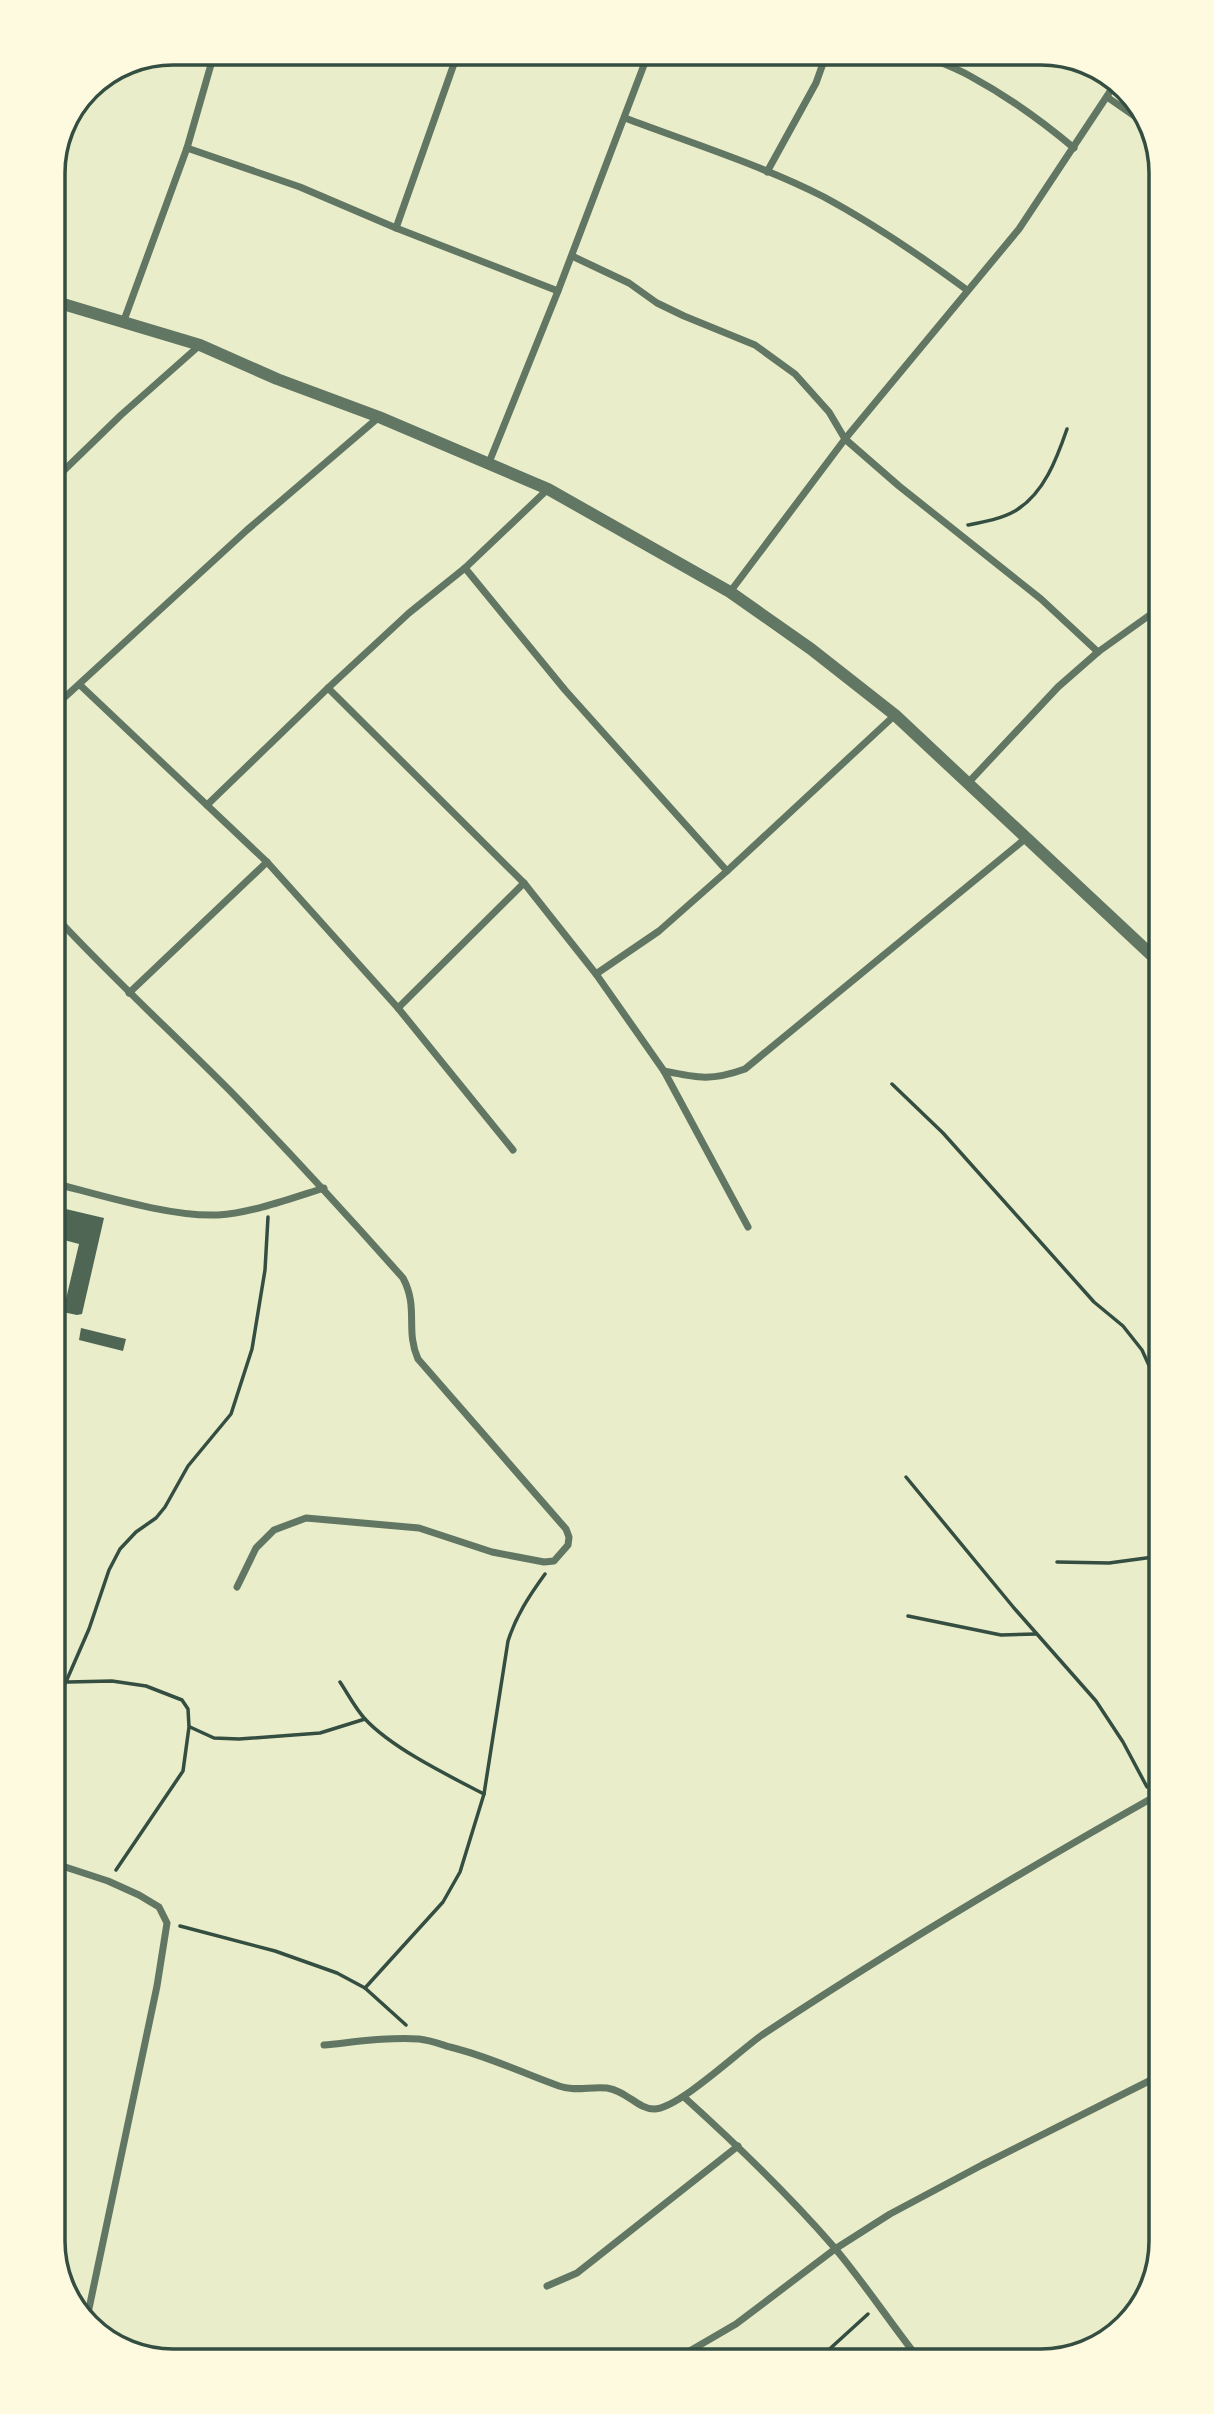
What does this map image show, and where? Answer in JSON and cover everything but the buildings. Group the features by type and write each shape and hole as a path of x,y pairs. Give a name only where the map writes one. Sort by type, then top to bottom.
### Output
{"street":[{"path":"123,323 187,148 211,65"},
{"path":"396,228 454,65"},
{"path":"488,465 572,256 644,65"},
{"path":"767,172 816,83 822,65"},
{"path":"945,65 969,75 1009,99 1047,125 1074,148"},
{"path":"730,592 845,439 1019,229 1111,91"},
{"path":"1107,97 1132,114"},
{"path":"625,117 767,172 822,197 910,249 967,290"},
{"path":"187,148 300,187 396,228 558,291"},
{"path":"572,256 629,283 657,303 755,345 795,374 829,412 845,439 1041,599 1098,652"},
{"path":"65,305 200,345 548,489 730,592 811,649 895,715 1149,953"},
{"path":"65,469 200,345"},
{"path":"65,698 247,530 379,417"},
{"path":"208,805 328,688 409,613 465,568 548,489"},
{"path":"465,568 565,690 727,871"},
{"path":"968,783 1058,687 1098,652 1149,616"},
{"path":"80,685 267,862 398,1008 513,1150"},
{"path":"328,688 524,883 596,974 664,1071 748,1227"},
{"path":"596,974 659,930 727,871 895,715"},
{"path":"664,1071 699,1079 723,1077 745,1069 1025,839"},
{"path":"129,993 267,862"},
{"path":"398,1008 524,883"},
{"path":"65,928 324,1188 403,1278 413,1303 411,1336 418,1359 566,1529 569,1537 568,1545 554,1561 544,1562 492,1552 419,1528 306,1518 274,1530 256,1548 237,1587"},
{"path":"65,1186 168,1211 218,1215 269,1205 324,1188"},
{"path":"324,2045 421,2039 469,2051 569,2089 605,2088 618,2091 647,2108 669,2106 684,2097 747,2045 903,1943 1149,1800"},
{"path":"65,1867 108,1881 159,1907 167,1923 157,1986 89,2308"},
{"path":"693,2349 736,2324 835,2249 890,2214 1149,2080"},
{"path":"684,2097 738,2146 835,2249 911,2349"},
{"path":"547,2287 577,2273 738,2146"}],"path":[{"path":"952,529 989,521 1018,510 1038,489 1056,462 1067,429"},
{"path":"65,942 69,932"},
{"path":"892,1084 943,1133 1087,1294 1123,1326 1142,1350 1149,1365"},
{"path":"108,1881 183,1771 189,1727 188,1709 182,1700 146,1686 112,1681 66,1682 89,1629 109,1570 120,1549 136,1531 156,1518 188,1466 231,1414 251,1349 265,1270 269,1205"},
{"path":"906,1477 1014,1608 1096,1701 1123,1742 1149,1791"},
{"path":"1056,1562 1109,1563 1149,1558"},
{"path":"365,1988 443,1902 460,1872 484,1794 503,1662 511,1632 524,1605 554,1561"},
{"path":"908,1616 1001,1635 1038,1634"},
{"path":"340,1682 365,1719 431,1766 484,1794"},
{"path":"189,1727 214,1738 239,1739 320,1734 365,1719"},
{"path":"167,1923 275,1951 337,1973 365,1988 421,2039"},
{"path":"829,2349 877,2305"}]}
